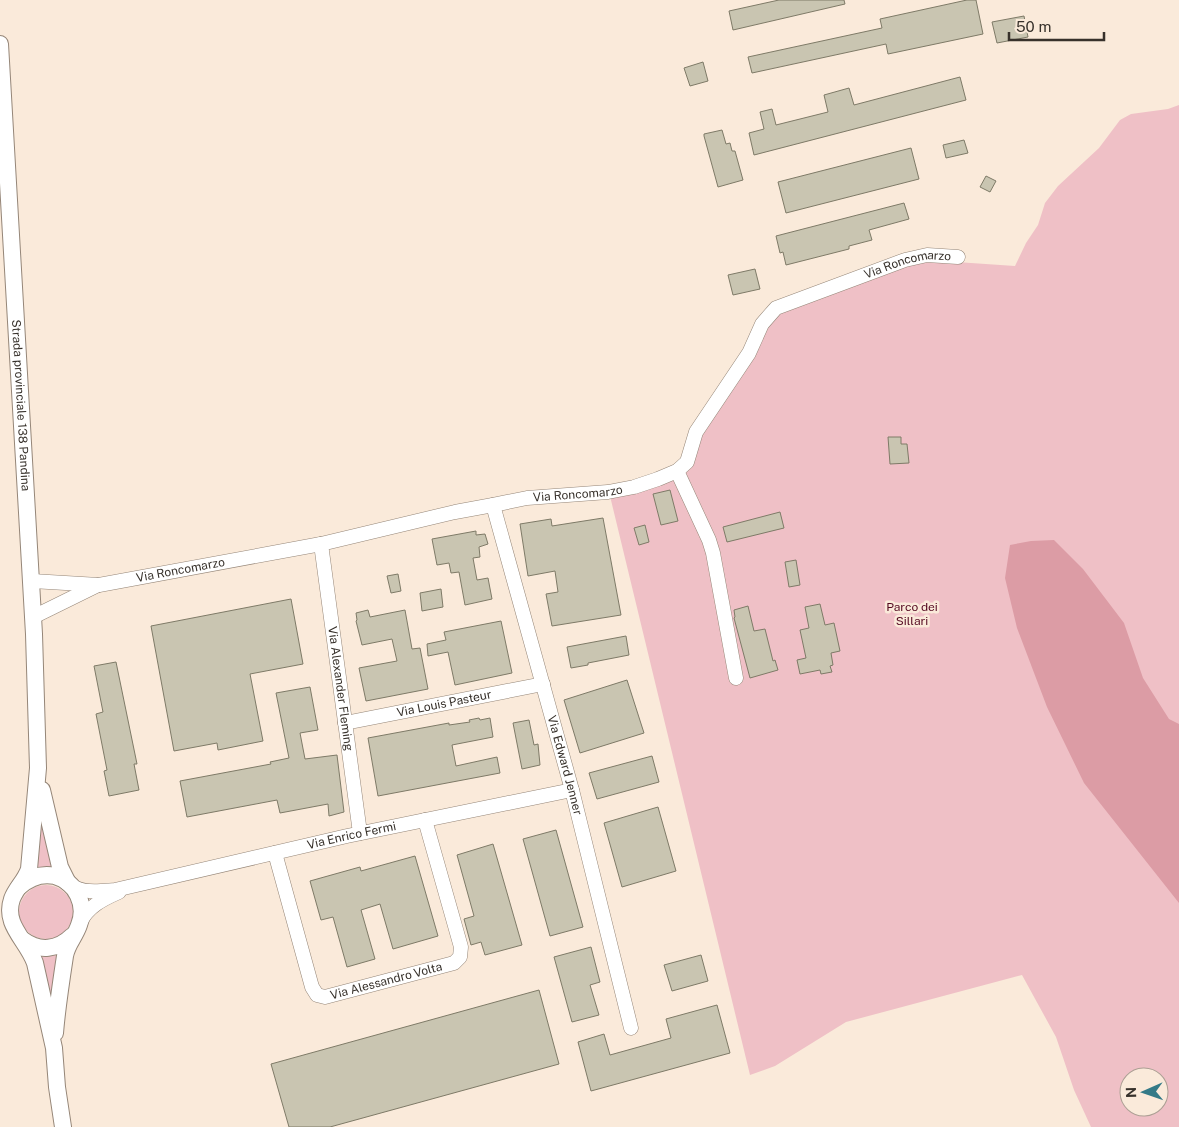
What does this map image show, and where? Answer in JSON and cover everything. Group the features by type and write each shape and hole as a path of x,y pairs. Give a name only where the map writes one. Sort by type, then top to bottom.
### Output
{"street":[{"name":"Strada provinciale 138 Pandina","path":"0,44 32,581 38,768"},
{"name":"Via Roncomarzo","path":"32,581 99,585 321,544 455,512 528,498 608,492 634,487 677,471 687,462 696,432 749,353 762,324 776,308 905,260 927,255 958,257"},
{"path":"677,471 709,540 713,553 736,678"},
{"name":"Via Edward Jenner","path":"492,505 572,790 631,1028"},
{"name":"Via Alexander Fleming","path":"321,544 360,833"},
{"name":"Via Roncomarzo","path":"33,617 99,585"},
{"name":"Via Louis Pasteur","path":"345,723 543,684"},
{"path":"38,768 58,860 62,872 77,893 81,902 82,913 76,930 67,946 54,1048"},
{"path":"38,768 29,868 26,878 11,900 10,918 30,950 34,963 54,1048 63,1127"},
{"name":"Via Enrico Fermi","path":"69,884 77,889 94,891 131,886 360,833 572,790"},
{"name":"Via Alessandro Volta","path":"275,853 312,987 317,995 325,997 454,963 460,957 461,947 425,820"},
{"path":"0,894 18,889 29,880 41,876 55,876 69,884"},
{"name":"Via Enrico Fermi","path":"76,930 86,913 96,904 131,886"},
{"path":"0,915 33,946 49,948 61,945 76,930"}],"green space":[{"name":"Parco dei Sillari","path":"1179,105 1179,1127 1091,1127 1074,1090 1056,1037 1022,975 846,1022 775,1066 750,1075 610,496 677,477 700,433 766,326 778,312 905,264 927,260 1015,266 1026,243 1038,225 1045,203 1058,186 1099,148 1120,120 1131,114 1168,109"},
{"path":"41,819 53,868 36,869"},
{"path":"41,885 51,885 61,889 69,897 73,912 69,927 61,935 51,939 41,939 31,935 23,927 19,917 19,907 23,897 31,889"},
{"path":"58,955 52,1006 40,956"}],"shaded area":[{"path":"1054,540 1083,569 1124,623 1143,678 1169,719 1179,724 1179,903 1084,783 1047,707 1017,628 1005,578 1010,545 1031,541"}],"building":[{"path":"779,0 844,0 845,4 733,30 729,11"},
{"path":"967,0 976,0 983,34 888,54 886,44 752,73 748,57 882,28 880,19"},
{"path":"1024,16 1028,37 997,43 992,22"},
{"path":"703,62 708,81 690,86 684,68"},
{"path":"960,77 966,100 754,155 749,133 764,129 760,112 772,109 776,125 828,112 824,95 849,88 854,105"},
{"path":"722,130 726,144 730,143 732,151 735,151 743,180 718,187 704,134"},
{"path":"964,140 968,153 946,158 943,145"},
{"path":"911,148 919,179 786,213 778,182"},
{"path":"986,176 996,181 990,192 980,187"},
{"path":"904,203 909,219 869,230 872,240 849,246 849,249 786,265 783,252 780,253 776,236"},
{"path":"755,269 760,289 733,295 728,275"},
{"path":"888,437 901,437 901,444 907,444 909,463 890,464"},
{"path":"670,490 678,521 661,525 653,494"},
{"path":"780,512 784,528 727,542 723,527"},
{"path":"603,518 621,615 552,626 546,594 558,592 555,571 528,576 520,524 551,519 552,526"},
{"path":"645,525 649,542 639,545 634,528"},
{"path":"476,531 476,535 485,534 488,544 479,547 480,557 473,558 477,580 488,578 492,599 465,605 459,572 451,573 449,563 437,565 432,539"},
{"path":"796,560 800,585 789,587 785,562"},
{"path":"398,574 401,591 391,593 387,576"},
{"path":"441,589 443,607 422,611 420,593"},
{"path":"291,599 303,664 250,674 263,741 218,750 217,743 174,751 151,626"},
{"path":"820,604 825,625 834,623 840,651 831,653 833,665 830,666 832,672 821,674 820,670 800,674 797,660 806,658 800,630 809,628 805,607"},
{"path":"748,606 754,631 765,629 773,661 775,660 778,670 750,678 734,618 734,610"},
{"path":"368,610 370,617 405,610 412,649 420,648 428,689 366,701 359,668 397,661 392,639 362,645 356,613"},
{"path":"501,621 512,673 455,685 448,652 428,656 427,644 446,640 444,632"},
{"path":"626,636 629,655 571,668 567,647"},
{"path":"116,662 137,764 134,764 139,790 109,796 104,771 107,770 96,714 103,712 94,666"},
{"path":"627,680 644,733 580,753 564,700"},
{"path":"310,687 318,730 300,733 305,759 337,755 344,812 329,816 328,804 280,813 277,800 187,817 180,781 271,764 270,762 289,758 276,693"},
{"path":"479,718 480,720 490,718 493,737 452,745 456,766 497,757 500,773 378,796 368,738 449,723 449,725 470,722 469,720"},
{"path":"529,720 534,745 538,744 540,765 522,769 513,723"},
{"path":"652,756 659,782 597,799 589,773"},
{"path":"658,807 676,871 622,887 604,823"},
{"path":"556,830 583,927 550,936 523,839"},
{"path":"493,844 522,945 485,955 481,942 471,945 464,919 474,916 457,855"},
{"path":"415,856 438,936 393,949 380,904 361,910 375,959 347,967 333,917 321,920 310,881 360,867 361,871"},
{"path":"591,947 600,982 590,985 599,1015 572,1022 554,957"},
{"path":"701,955 708,981 672,991 664,965"},
{"path":"539,990 559,1064 330,1127 289,1127 271,1064"},
{"path":"717,1005 730,1053 591,1091 578,1042 604,1034 610,1055 671,1038 666,1019"}]}
